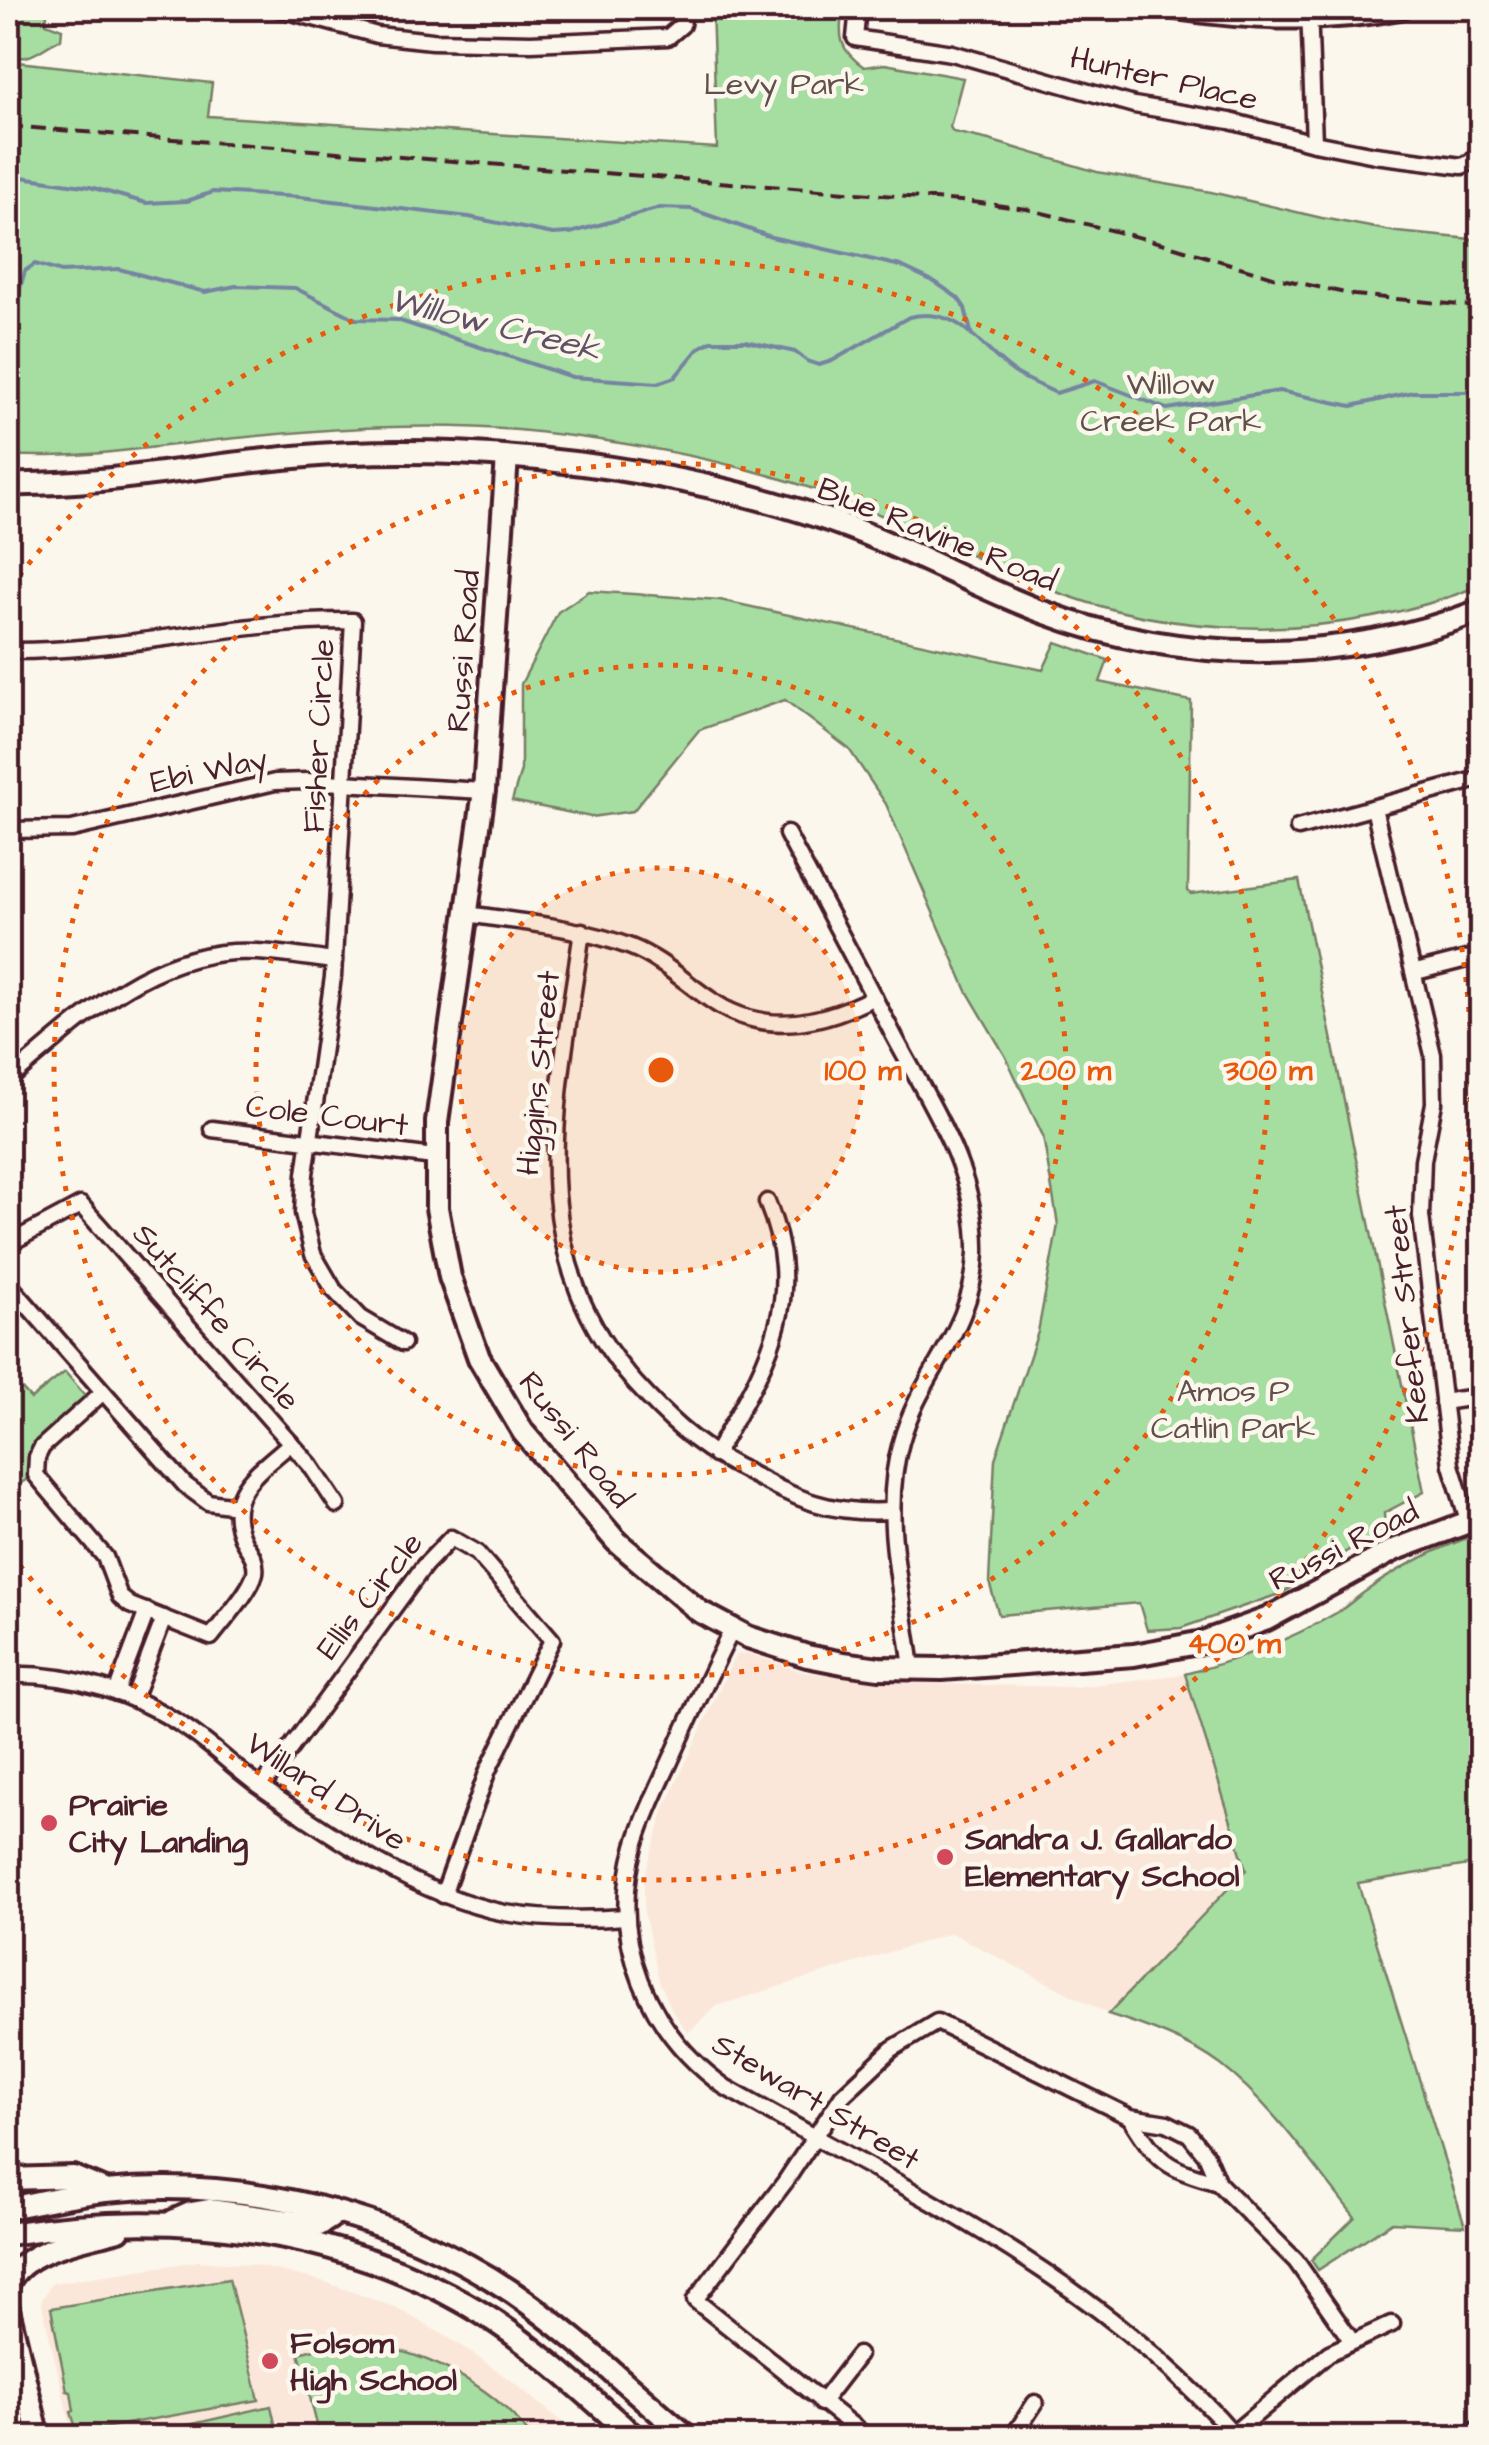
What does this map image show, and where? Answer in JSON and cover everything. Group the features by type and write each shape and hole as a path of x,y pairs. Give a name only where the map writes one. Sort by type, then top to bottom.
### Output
{"main road":[{"path":"1175,8 1252,17 1399,8"},
{"name":"Blue Ravine Road","path":"8,484 80,482 299,456 384,453 507,457 633,472 796,510 898,546 1046,614 1105,632 1168,644 1232,651 1325,648 1386,639 1482,610"},
{"name":"Russi Road","path":"507,457 484,791 434,1157 437,1208 450,1277 479,1358 545,1460 616,1540 699,1611 732,1630 807,1656 879,1668 942,1669 1134,1655 1203,1642 1267,1619 1394,1550 1475,1518"},
{"path":"8,2180 37,2176 73,2178 106,2191"},
{"path":"8,2208 106,2191 166,2189 225,2192 333,2211 408,2237 488,2277 548,2318 689,2438"},
{"path":"8,2284 25,2262 191,2212 208,2210 316,2225 327,2220 333,2211"},
{"path":"8,2234 62,2225 161,2222 306,2242 391,2266 458,2300 519,2339 636,2438"},
{"path":"8,2309 39,2438"},
{"path":"8,2409 15,2438"},
{"path":"1469,2438 1482,2430"}],"street":[{"path":"277,8 403,39 531,43 668,36 682,25 685,8"},
{"name":"Hunter Place","path":"858,8 855,38 952,53 1134,105 1230,121 1375,155 1462,166 1478,156 1482,133"},
{"path":"1309,12 1314,142"},
{"name":"Fisher Circle","path":"8,651 117,646 256,624 353,621 334,961 303,1213 313,1254 328,1281 348,1306 403,1343"},
{"path":"1298,828 1482,778"},
{"name":"Ebi Way","path":"8,830 72,829 274,782 484,791"},
{"name":"Keefer Street","path":"1374,808 1433,1055 1434,1103 1424,1160 1421,1216 1451,1465 1475,1518"},
{"path":"787,834 962,1168 976,1234 962,1322 906,1426 894,1472 891,1511 912,1668"},
{"path":"466,914 582,931 637,949 725,1009 762,1021 781,1024 820,1020 874,997"},
{"name":"Higgins Street","path":"582,931 554,1149 562,1240 580,1295 614,1355 667,1419 715,1455 810,1504 854,1513 891,1511"},
{"path":"8,1080 116,992 164,966 236,951 334,961"},
{"path":"1416,972 1482,955"},
{"name":"Cole Court","path":"212,1129 434,1157"},
{"path":"715,1455 768,1359 782,1313 783,1255 767,1202"},
{"name":"Sutcliffe Circle","path":"8,1244 81,1206 291,1444 251,1479 237,1506"},
{"path":"8,1283 192,1492 208,1502 237,1506 238,1526 254,1559 254,1574 211,1637 120,1596 109,1563 36,1475 42,1447 102,1393"},
{"path":"1443,1402 1482,1396"},
{"path":"291,1444 337,1505"},
{"name":"Ellis Circle","path":"262,1787 424,1566 451,1538 477,1553 552,1640 488,1770 443,1895"},
{"path":"116,1693 147,1611"},
{"path":"133,1699 164,1618"},
{"name":"Stewart Street","path":"732,1630 643,1822 630,1865 626,1918 640,1984 655,2014 674,2042 725,2087 1024,2256 1077,2292 1177,2374 1233,2436"},
{"name":"Willard Drive","path":"8,1676 50,1677 133,1699 186,1728 262,1787 389,1868 443,1895 528,1916 567,1920 626,1918"},
{"path":"868,2438 695,2300 785,2182 842,2096 869,2067 938,2022 1130,2117 1166,2123 1189,2134 1206,2154 1218,2183 1296,2261 1351,2340"},
{"path":"1130,2117 1161,2162 1218,2183"},
{"path":"1233,2436 1308,2368 1351,2340 1392,2324"},
{"path":"821,2402 858,2354"},
{"path":"1012,2438 1035,2402"}],"shaded area":[{"name":"Sandra J. Gallardo Elementary School","path":"747,1653 804,1672 889,1683 1075,1687 1185,1674 1246,1870 1108,2014 951,1933 717,2006 688,2033 659,1981 644,1912 644,1877 665,1808 732,1661 738,1654"},
{"name":"Folsom High School","path":"199,2261 255,2265 322,2281 397,2308 512,2381 581,2437 73,2437 41,2301 52,2283"}],"green space":[{"path":"8,8 41,8 47,15 46,23 62,29 61,39 29,56 8,55"},
{"name":"Willow Creek Park","path":"712,8 843,8 842,42 849,55 864,67 885,64 963,78 950,127 953,132 1097,172 1397,232 1481,240 1481,585 1427,604 1316,625 1258,628 1145,617 1036,584 886,517 762,473 688,455 538,432 382,427 90,454 8,455 8,61 212,83 208,116 717,148"},
{"name":"Amos P Catlin Park","path":"589,591 720,600 1043,670 1056,642 1108,660 1100,682 1191,701 1188,891 1191,894 1299,880 1424,1492 1384,1513 1385,1532 1355,1546 1282,1593 1181,1628 1147,1630 1139,1603 999,1615 989,1582 995,1459 1038,1332 1058,1225 1043,1136 1006,1057 967,991 886,804 849,749 785,700 699,730 633,811 591,817 512,801 521,770 521,684 558,612"},
{"path":"65,1372 89,1400 35,1451 26,1480 8,1491 8,1374 31,1399"},
{"path":"1481,1533 1481,1863 1358,1883 1465,2226 1392,2222 1318,2270 1311,2260 1355,2217 1292,2137 1258,2098 1209,2056 1167,2035 1108,2014 1246,1870 1185,1674 1244,1656 1301,1632 1409,1564"},
{"path":"229,2279 259,2400 87,2431 76,2428 51,2308"},
{"path":"371,2345 416,2356 460,2376 499,2403 531,2437 320,2437 299,2353"},
{"path":"271,2406 278,2437 134,2437 133,2432 184,2426"}],"waterway":[{"path":"8,175 90,187 146,203 187,201 213,192 300,197 469,217 553,234 570,233 660,208 691,209 771,237 901,266 958,298 971,332"},
{"name":"Willow Creek","path":"8,309 14,308 25,271 35,264 61,272 119,269 205,292 236,286 295,288 356,319 397,320 572,377 658,383 675,377 699,348 711,341 746,341 795,352 819,365 909,317 927,315 955,323 1014,372 1056,393 1095,381 1167,409 1279,391 1352,406 1413,392 1482,392"}],"railway":[{"path":"8,126 972,202 1027,209 1165,244 1273,277 1354,295 1482,307"}],"place":[{"name":"Prairie City Landing","path":"49,1823"},
{"name":"Sandra J. Gallardo Elementary School","path":"945,1857"},
{"name":"Folsom High School","path":"270,2361"}],"park label":[{"name":"Levy Park","path":"784,84"}]}
